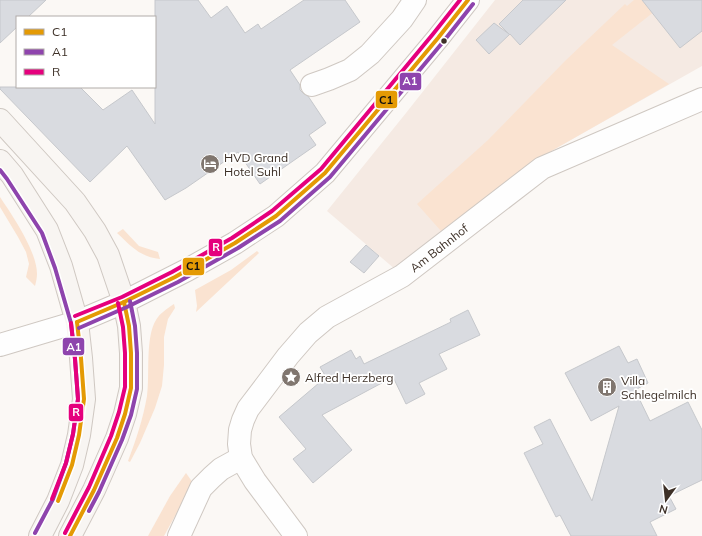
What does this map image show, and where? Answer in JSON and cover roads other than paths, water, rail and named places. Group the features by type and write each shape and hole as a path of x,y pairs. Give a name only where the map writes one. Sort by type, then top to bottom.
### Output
{"main road":[{"path":"0,120 75,202 95,231 108,255 124,302 129,326 131,352 130,388 125,414 117,438 100,477 70,536"},
{"path":"0,161 12,176 47,230 62,266 77,322 82,358 84,399 79,435 72,465 58,501 40,536"}],"street":[{"path":"312,84 350,70 370,54 402,19 415,0"},
{"path":"0,345 77,322 124,302 208,259 276,216 325,173 468,0"},
{"name":"Am Bahnhof","path":"296,536 255,481 241,458 239,444 240,430 248,409 288,356 308,333 327,317 402,276 542,168 702,99"},
{"path":"179,536 201,488 221,469 241,458"}],"place":[{"name":"HVD Grand Hotel Suhl","path":"210,164"},
{"name":"Alfred Herzberg","path":"291,377"},
{"name":"Villa Schlegelmilch","path":"607,387"}]}
